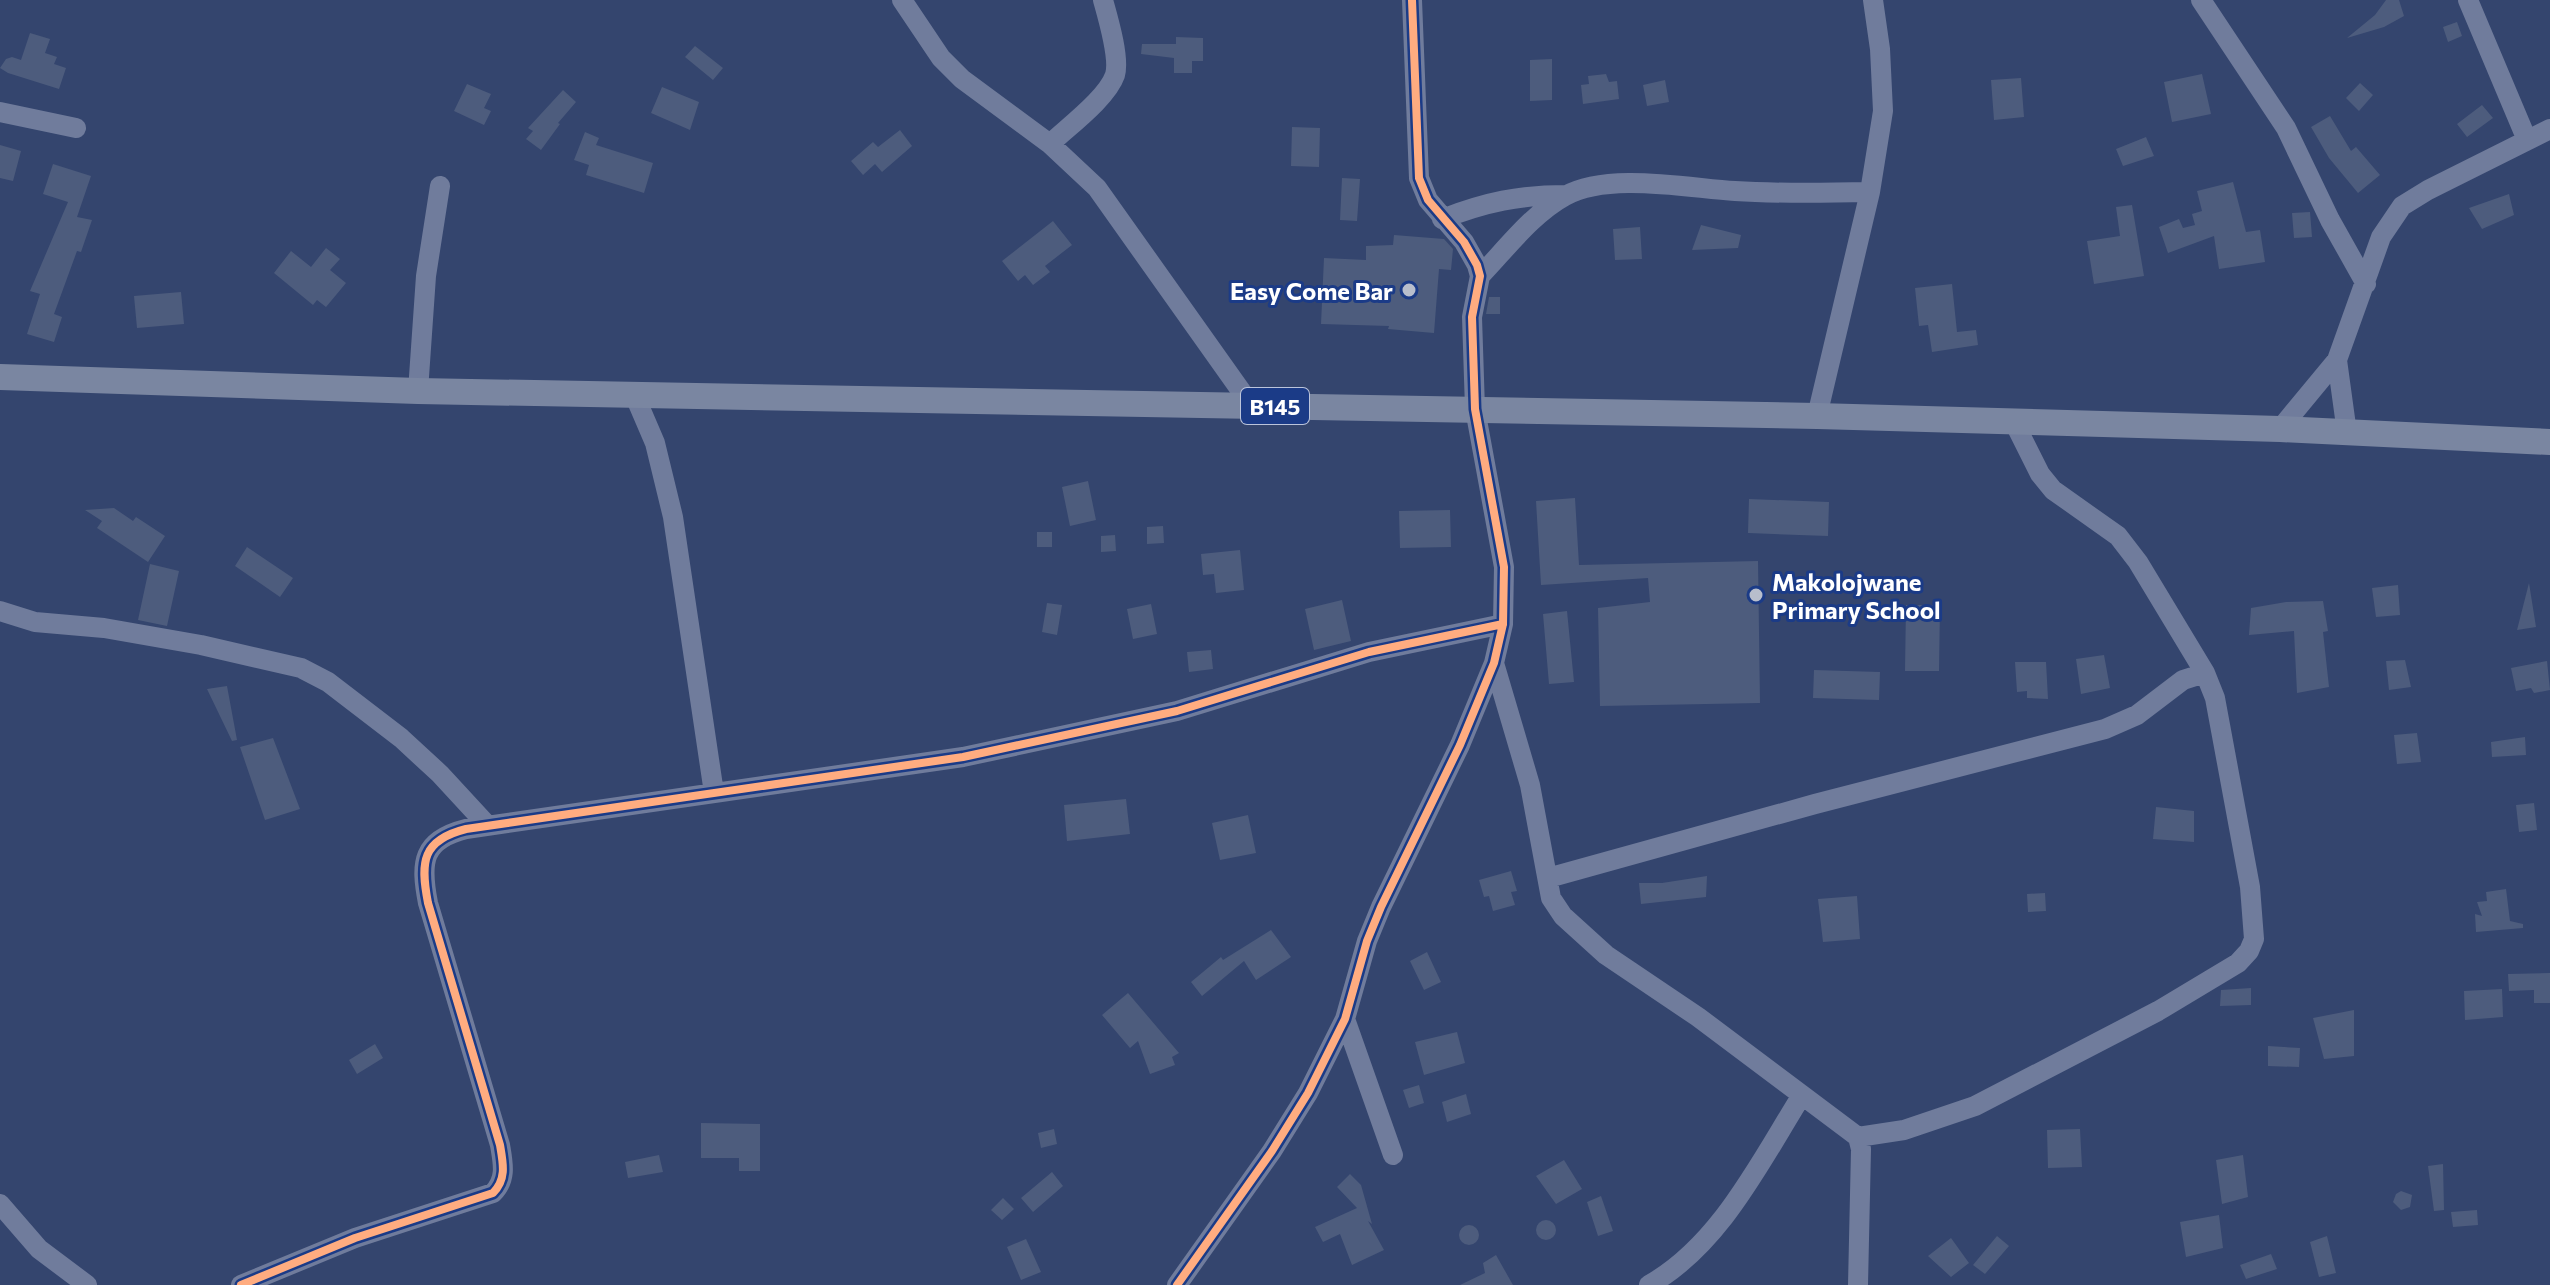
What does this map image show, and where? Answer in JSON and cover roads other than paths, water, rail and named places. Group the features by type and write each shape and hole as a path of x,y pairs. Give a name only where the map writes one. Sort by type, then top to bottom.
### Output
{"main road":[{"name":"B145","path":"0,377 418,391 1817,416 2280,429 2550,442"}],"street":[{"path":"902,0 941,58 962,79 1050,144 1097,188 1251,405"},
{"path":"1050,144 1109,88 1116,72 1116,58 1103,0"},
{"path":"1177,1285 1272,1151 1308,1093 1345,1019 1367,941 1460,745 1494,663 1503,624 1504,567 1475,409 1472,317 1480,276 1464,242 1428,200 1419,178 1412,0"},
{"path":"1817,416 1870,192 1883,111 1880,49 1873,0"},
{"path":"2201,0 2286,128 2330,220 2366,284"},
{"path":"2468,0 2527,140"},
{"path":"0,112 76,128"},
{"path":"2280,429 2337,360 2381,237 2402,206 2550,129"},
{"path":"1442,219 1509,198 1566,195 1602,185 1629,182 1736,191 1870,192"},
{"path":"418,391 426,276 440,186"},
{"path":"1480,276 1535,218 1566,195"},
{"path":"2337,360 2347,433"},
{"path":"634,394 655,443 673,517 714,793"},
{"path":"1858,1137 1904,1130 1975,1106 2158,1011 2238,963 2249,951 2254,939 2250,887 2215,698 2205,673 2138,562 2118,536 2053,490 2040,474 2014,422"},
{"path":"0,611 35,622 104,628 201,645 301,668 328,682 401,738 440,774 488,826"},
{"path":"241,1285 355,1238 493,1193 501,1185 504,1169 500,1145 423,879 425,859 432,844 445,835 488,826 963,757 1177,711 1369,652 1503,624"},
{"path":"1494,663 1527,773 1551,898 1563,916 1606,955 1698,1017 1858,1137 1861,1149 1858,1285"},
{"path":"1548,878 1815,804 2105,729 2137,715 2183,680 2205,673"},
{"path":"1345,1019 1393,1155"},
{"path":"1649,1285 1694,1249 1728,1212 1802,1095"},
{"path":"0,1204 39,1249 87,1285"}],"place":[{"name":"Easy Come Bar","path":"1409,290"},
{"name":"Makolojwane Primary School","path":"1756,595"}]}
